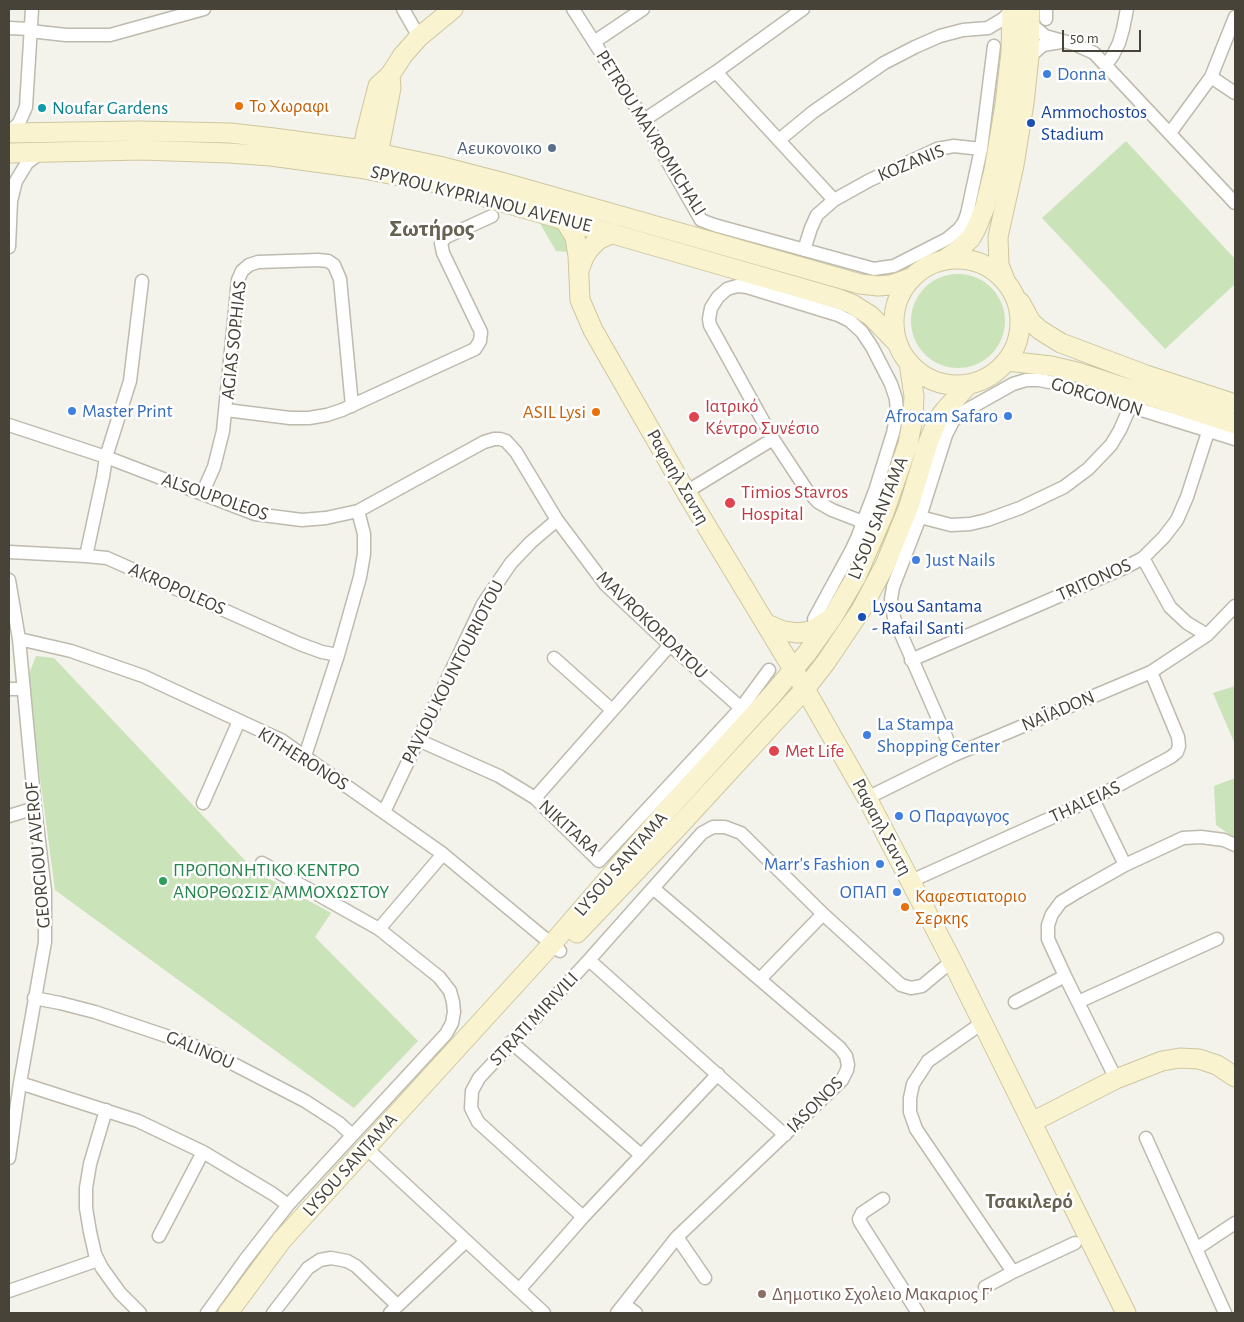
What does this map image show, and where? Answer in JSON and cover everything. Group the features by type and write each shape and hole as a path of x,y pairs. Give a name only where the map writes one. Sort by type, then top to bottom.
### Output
{"main road":[{"path":"369,160 378,86 390,75 403,55 419,37 453,9"},
{"path":"944,260 971,238 985,207 1001,135 1002,49 1030,13"},
{"path":"1030,13 1029,57 1020,134 998,237 999,265 1010,286 1031,322 1061,344 1146,376 1235,404"},
{"name":"SPYROU KYPRIANOU AVENUE","path":"9,132 140,131 230,134 508,184 852,282 878,286 891,285 911,278"},
{"name":"SPYROU KYPRIANOU AVENUE","path":"9,153 185,150 369,160 436,183 839,298 871,316 898,344"},
{"name":"Ραφαηλ Σαντη","path":"563,218 575,237 580,300 593,330 686,492 805,689 867,798 912,881 1126,1313"},
{"name":"Ραφαηλ Σαντη","path":"578,274 584,257 590,248 598,240 613,233"},
{"path":"961,258 977,261 992,269 1010,286 1019,308 1021,326 1017,344 1008,360 997,371 984,379 969,384 952,385 936,381 921,374 909,362 898,344 894,327 895,310 900,293 911,278 926,266 944,260 961,258"},
{"path":"1008,360 1077,372 1235,424"},
{"name":"LYSOU SANTAMA","path":"556,948 663,814 793,671 823,618 856,577 875,537 908,444 914,405 909,362"},
{"name":"LYSOU SANTAMA","path":"228,1313 282,1240 363,1145 437,1080 556,948 678,826 805,689 846,634 874,586 885,565 902,523 932,431 945,410 969,384"},
{"path":"766,624 784,631 804,632 819,627 823,618"},
{"path":"1032,1122 1116,1079 1155,1063 1180,1058 1208,1061 1235,1077"},
{"name":"LYSOU SANTAMA","path":"240,1313 270,1271 311,1221 363,1145"}],"street":[{"path":"9,132 19,123 26,107 32,9"},
{"path":"9,28 66,35 110,36 204,9"},
{"path":"403,9 419,37"},
{"name":"PETROU MAVROMICHALI","path":"573,9 644,120 697,215 708,223 804,250"},
{"path":"594,42 643,9"},
{"path":"644,120 716,72 803,9"},
{"path":"1106,65 1118,43 1127,9"},
{"path":"779,140 812,112 845,89 884,63 915,47 952,32 988,28 1003,19 1030,13 1039,33 1074,44 1094,53 1235,203"},
{"path":"1170,133 1211,77 1235,17"},
{"path":"804,250 867,268 881,269 894,266 947,239 959,229 967,214 1002,49 1003,38 988,28"},
{"path":"1029,57 1043,45 1063,42"},
{"path":"716,72 834,200"},
{"path":"1211,77 1235,93"},
{"path":"26,107 32,123 42,132"},
{"name":"KOZANIS","path":"804,250 808,234 817,215 834,200 870,180 936,149 954,146 981,149"},
{"path":"9,247 10,195 21,170 40,153"},
{"path":"226,410 298,418 327,415 352,406 472,351 479,344 480,329 443,253 441,243 446,237 492,216"},
{"name":"AGIAS SOPHIAS","path":"202,494 217,457 226,410 238,280 242,271 249,264 318,260 332,263 339,274 352,406"},
{"path":"86,556 106,457 130,381 142,281"},
{"path":"823,618 841,571 864,522 882,470 897,413 893,390 872,347 856,326 838,315 747,287 732,287 723,292 712,308 709,319 710,325 773,438 800,481 812,496 832,510 864,522"},
{"name":"GORGONON","path":"911,660 891,606 893,587 920,517 942,446 953,422 963,412 1013,384 1026,380 1047,381 1235,439"},
{"path":"920,517 952,525 970,524 1002,515 1051,494 1076,479 1100,458 1120,430 1130,406"},
{"name":"ALSOUPOLEOS","path":"9,425 106,457 255,514 302,520 326,518 358,511 484,442 500,439"},
{"name":"TRITONOS","path":"911,660 1126,568 1143,558 1164,537 1181,512 1208,432"},
{"path":"686,492 773,438"},
{"name":"MAVROKORDATOU","path":"500,439 516,452 557,520 605,584 741,708"},
{"path":"305,756 338,655 358,583 364,554 364,534 358,511"},
{"name":"PAVLOU KOUNTOURIOTOU","path":"384,812 483,604 511,563 531,542 557,520"},
{"name":"AKROPOLEOS","path":"9,552 86,556 112,560 300,644 322,652 338,655"},
{"path":"1143,558 1170,607 1187,623 1206,635"},
{"name":"GEORGIOU AVEROF","path":"9,580 19,639 45,891 45,942 34,998 9,1158"},
{"name":"NAÏADON","path":"867,798 954,755 1151,672 1206,635 1235,606"},
{"name":"KITHERONOS","path":"19,639 71,651 143,676 281,740 443,854 556,948"},
{"path":"535,798 670,645"},
{"path":"554,658 612,710"},
{"path":"911,660 954,755"},
{"name":"NIKITARA","path":"418,740 499,776 535,798 599,861 741,708 769,670"},
{"name":"THALEIAS","path":"912,881 1093,799 1164,763 1177,752 1179,746 1178,737 1151,672"},
{"path":"9,689 24,689"},
{"path":"203,803 239,721"},
{"path":"1093,799 1125,865"},
{"path":"9,816 35,808"},
{"name":"STRATI MIRIVILI","path":"583,1217 478,1122 473,1114 470,1102 474,1086 479,1078 589,960 698,837 707,830 720,827 731,828 741,833 824,914"},
{"path":"1116,1079 1048,939 1048,925 1052,914 1061,902 1125,865 1183,838 1202,837 1224,840 1235,845"},
{"path":"378,929 443,854"},
{"path":"207,1313 288,1205 363,1145 446,1034 452,1023 454,1012 454,1002 450,991 439,977 378,929 262,863"},
{"name":"IASONOS","path":"621,1309 677,1237 842,1080 847,1070 847,1060 840,1048 653,888"},
{"path":"760,979 824,914 893,980 906,987 916,987 926,983 952,961"},
{"path":"1078,1002 1217,939"},
{"path":"589,960 785,1135"},
{"path":"1016,1002 1065,976"},
{"name":"GALINOU","path":"34,998 102,1014 187,1042 305,1100 339,1122 544,1313"},
{"path":"982,1023 928,1061 913,1084 910,1112 916,1129 1013,1272"},
{"path":"511,1042 641,1155"},
{"path":"519,1290 583,1217 718,1074"},
{"path":"20,1084 138,1121 203,1152 288,1205"},
{"path":"106,1110 90,1164 86,1188 87,1219 92,1245 98,1260 120,1293 140,1313"},
{"path":"1146,1138 1225,1313"},
{"path":"159,1236 203,1152"},
{"path":"883,1199 862,1213 859,1219 918,1313"},
{"path":"1196,1250 1235,1222"},
{"path":"677,1237 705,1278"},
{"path":"273,1313 308,1268 320,1260 331,1258 347,1261 356,1266 394,1309 466,1241"},
{"path":"985,1287 1075,1242"},
{"path":"9,1292 98,1260"},
{"path":"621,1309 636,1313"}],"green space":[{"path":"1126,141 1235,259 1235,284 1165,349 1042,218"},
{"path":"538,220 562,229 569,252 556,251"},
{"path":"958,274 976,277 992,287 1002,303 1005,321 1002,339 992,355 976,365 958,368 940,365 924,355 914,339 911,321 914,303 924,287 940,277"},
{"name":"ΠΡΟΠΟΝΗΤΙΚΟ ΚΕΝΤΡΟ ΑΝΟΡΘΩΣΙΣ ΑΜΜΟΧΩΣΤΟΥ","path":"36,656 54,658 255,871 331,913 315,937 418,1041 354,1108 55,890 27,679"},
{"path":"1235,686 1235,744 1213,693"},
{"path":"1235,778 1235,838 1216,825 1214,786"}],"place":[{"name":"Donna","path":"1047,74"},
{"name":"Το Χωραφι","path":"239,106"},
{"name":"Noufar Gardens","path":"42,108"},
{"name":"Ammochostos Stadium","path":"1031,123"},
{"name":"Αευκονοικο","path":"552,148"},
{"name":"Master Print","path":"72,411"},
{"name":"ASIL Lysi","path":"596,412"},
{"name":"Afrocam Safaro","path":"1008,416"},
{"name":"Ιατρικό Κέντρο Συνέσιο","path":"694,417"},
{"name":"Timios Stavros Hospital","path":"730,503"},
{"name":"Just Nails","path":"916,560"},
{"name":"Lysou Santama - Rafail Santi","path":"862,617"},
{"name":"La Stampa Shopping Center","path":"867,735"},
{"name":"Met Life","path":"774,751"},
{"name":"Ο Παραγωγος","path":"899,816"},
{"name":"Marr's Fashion","path":"880,864"},
{"name":"ΠΡΟΠΟΝΗΤΙΚΟ ΚΕΝΤΡΟ ΑΝΟΡΘΩΣΙΣ ΑΜΜΟΧΩΣΤΟΥ","path":"163,881"},
{"name":"ΟΠΑΠ","path":"897,892"},
{"name":"Καφεστιατοριο Σερκης","path":"905,907"},
{"name":"Δημοτικο Σχολειο Μακαριος Γ'","path":"762,1294"}],"district":[{"name":"Σωτήρος","path":"432,229"},
{"name":"Τσακιλερό","path":"1029,1202"}]}
